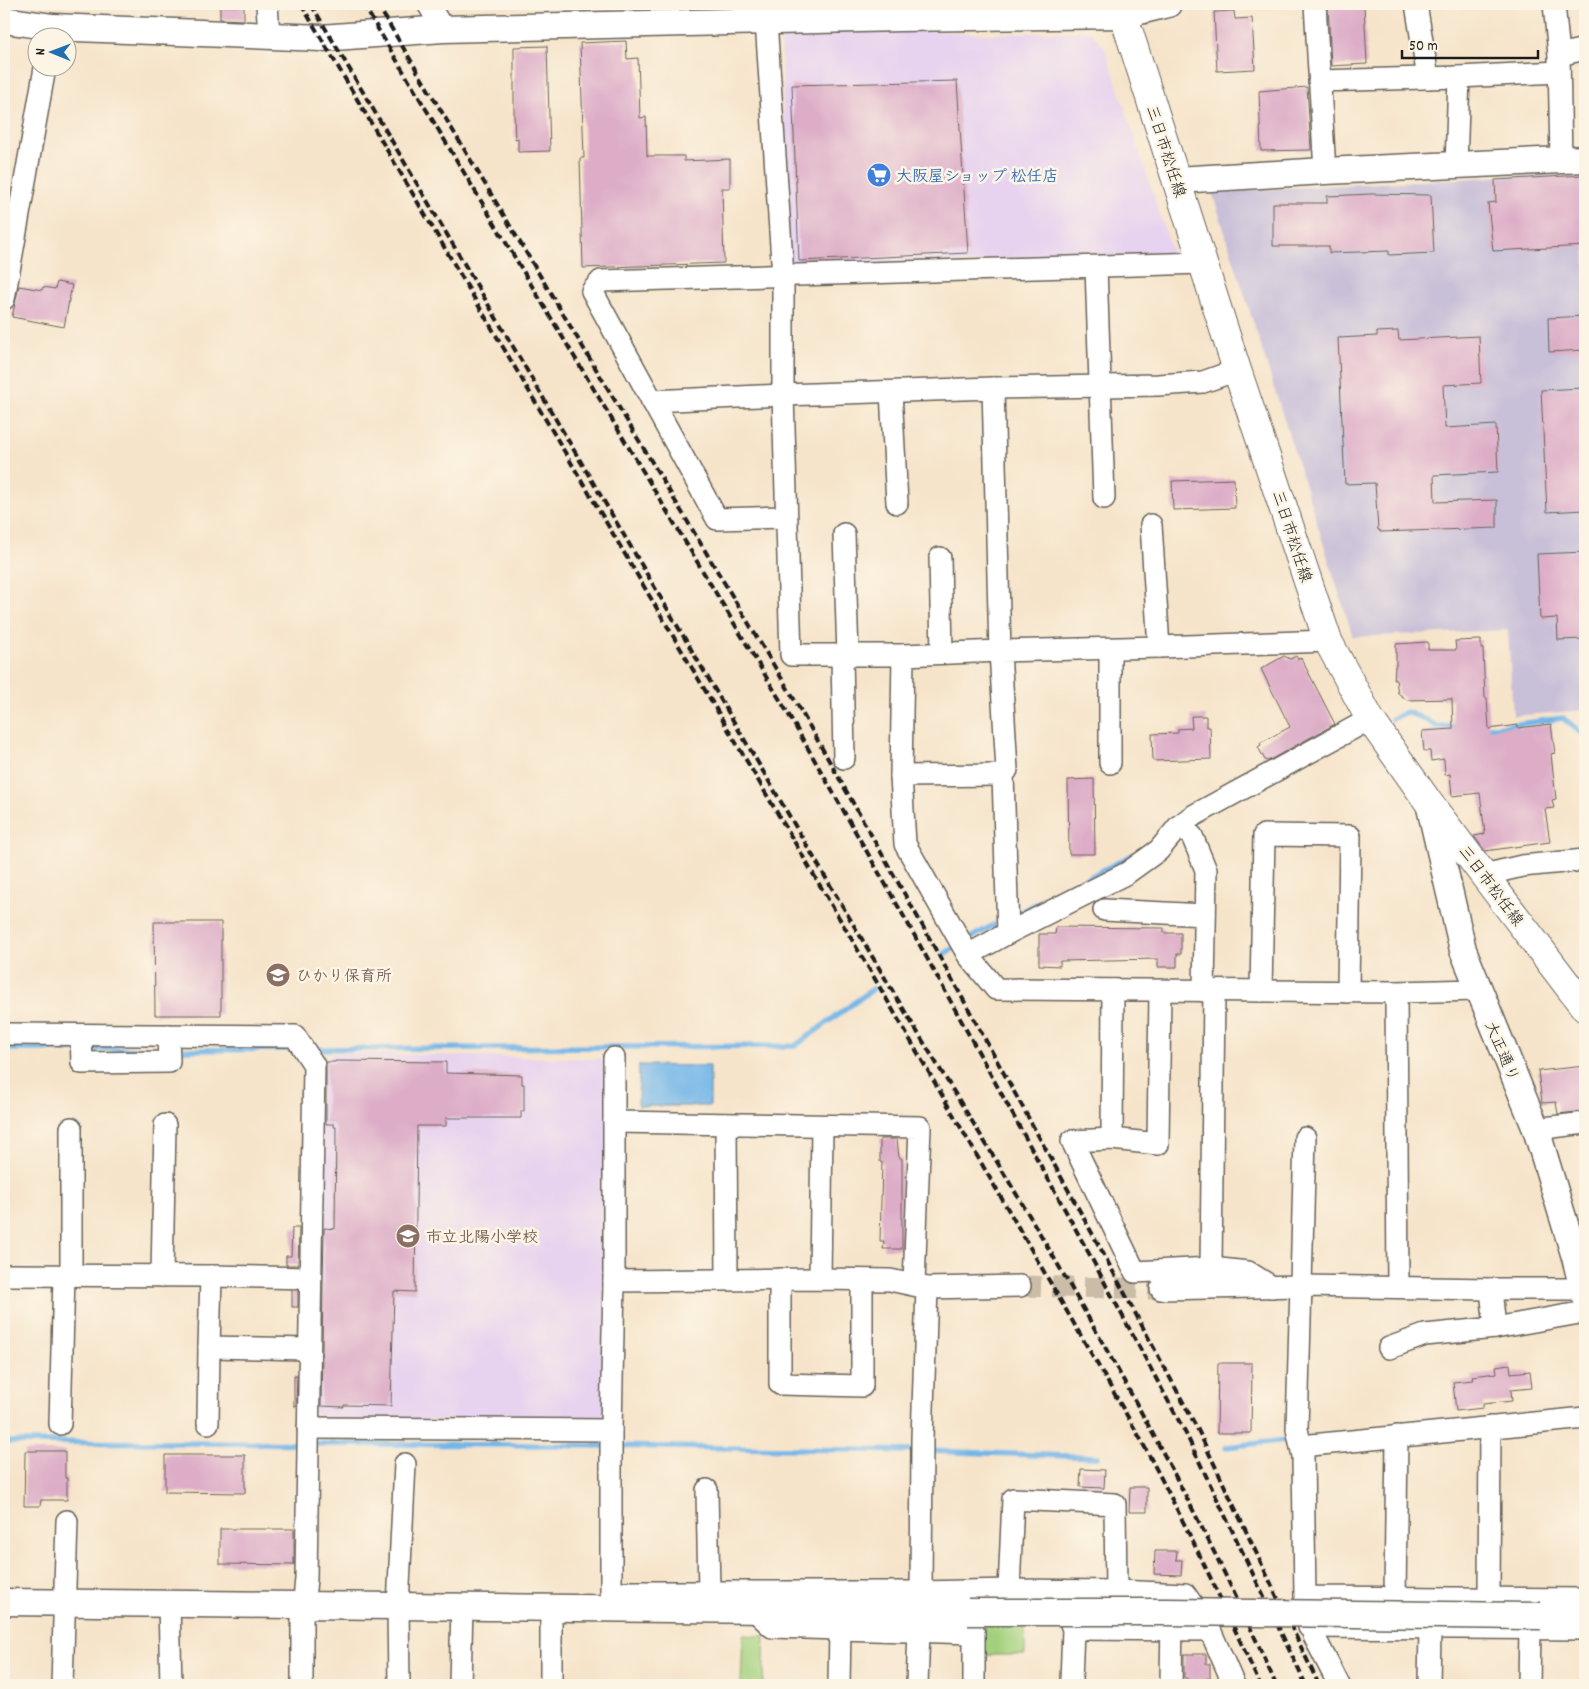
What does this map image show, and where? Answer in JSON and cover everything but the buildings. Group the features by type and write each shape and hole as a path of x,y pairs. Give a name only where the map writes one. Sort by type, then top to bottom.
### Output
{"main road":[{"name":"三日市松任線","path":"1122,10 1237,370 1328,641 1370,719 1429,803 1585,1008"}],"street":[{"path":"267,4 269,36"},
{"path":"428,4 443,29"},
{"path":"78,32 331,37 443,29 899,18 1122,10 1168,4"},
{"path":"1315,4 1325,171"},
{"path":"1416,4 1428,78"},
{"path":"1177,180 1325,171 1573,160 1559,63 1554,4"},
{"path":"4,20 36,28"},
{"path":"766,21 783,276 782,395 791,655 903,655 1328,641"},
{"path":"1319,81 1459,77 1559,63 1585,49"},
{"path":"1456,165 1459,77"},
{"path":"4,299 43,78"},
{"path":"786,517 717,519 592,291 601,281 1203,263"},
{"path":"1096,267 1104,498"},
{"path":"652,401 782,395 1203,382 1237,370"},
{"path":"993,388 1000,651 1007,770 1003,775 1008,933"},
{"path":"891,392 897,503"},
{"path":"1151,525 1159,647"},
{"path":"844,534 844,758"},
{"path":"940,558 942,653"},
{"path":"1110,648 1110,763"},
{"path":"903,655 901,776 905,844 968,955 996,989 1348,992 1478,990"},
{"path":"968,955 1127,873 1159,850 1179,826 1191,817 1370,719"},
{"path":"901,776 1003,775"},
{"name":"大正通り","path":"1429,803 1463,950 1536,1129 1580,1257 1584,1299"},
{"path":"1179,826 1192,836 1206,870 1205,915 1209,991 1211,1268"},
{"path":"1261,991 1264,834 1350,836 1348,992"},
{"path":"1484,875 1522,866 1585,860"},
{"path":"1104,910 1205,915"},
{"path":"1112,1139 1113,990"},
{"path":"1160,991 1158,1144 1112,1139 1072,1141 1135,1272 1211,1268 1248,1272 1272,1287"},
{"path":"1396,992 1398,1288"},
{"path":"4,1034 295,1036 314,1065 302,1685"},
{"path":"81,1035 82,1063 169,1062 168,1036"},
{"path":"614,1058 611,1592 1072,1590 1185,1594 1210,1630 1234,1685"},
{"path":"614,1122 920,1127 921,1592"},
{"path":"726,1124 727,1279"},
{"path":"1536,1129 1585,1124"},
{"path":"162,1276 165,1126"},
{"path":"820,1279 822,1126"},
{"path":"60,1424 71,1128"},
{"path":"1304,1138 1302,1286 1297,1429 1303,1456 1305,1598 1585,1599"},
{"path":"4,1276 310,1278"},
{"path":"208,1423 211,1276"},
{"path":"780,1279 780,1384 862,1386 862,1280"},
{"path":"614,1281 820,1279 890,1280 921,1286 1020,1286"},
{"path":"1161,1290 1302,1286 1492,1289 1584,1299"},
{"path":"1492,1289 1495,1328"},
{"path":"1388,1348 1425,1336 1495,1328 1584,1299"},
{"path":"209,1346 308,1349"},
{"path":"1300,1441 1397,1436 1585,1418"},
{"path":"1489,1598 1490,1427"},
{"path":"1395,1598 1397,1436"},
{"path":"308,1438 611,1441"},
{"path":"399,1685 398,1606 405,1464"},
{"path":"707,1490 709,1592"},
{"path":"1009,1590 1012,1499 1115,1504 1116,1591"},
{"path":"62,1685 67,1520"},
{"path":"1071,1680 1072,1590"},
{"path":"1171,1593 1172,1685"},
{"path":"1310,1598 1309,1627 1439,1629 1536,1623 1585,1616"},
{"path":"1429,1685 1439,1629 1449,1598"},
{"path":"4,1602 968,1612 1167,1612 1536,1623 1585,1629"},
{"path":"169,1604 170,1685"},
{"path":"460,1685 462,1606"},
{"path":"551,1685 552,1607"},
{"path":"752,1609 772,1627 974,1633 974,1685"},
{"path":"1529,1685 1536,1623"},
{"path":"840,1629 840,1685"},
{"path":"1073,1629 1210,1630"},
{"path":"917,1685 919,1631"},
{"path":"1314,1636 1339,1685"}],"shaded area":[{"path":"930,31 988,34 1090,31 1105,48 1173,254 789,271 781,41 786,32"},
{"path":"1585,172 1585,710 1513,716 1508,630 1353,637 1212,192"},
{"path":"333,1053 609,1059 605,1419 323,1421 314,1412 321,1061"}],"green space":[{"path":"984,1621 1025,1623 1025,1655 983,1655"},
{"path":"743,1635 765,1636 763,1685 741,1685"}],"water":[{"path":"639,1065 710,1066 710,1106 638,1106"}],"waterway":[{"path":"1392,719 1407,712 1436,726 1460,727"},
{"path":"1482,727 1497,727 1563,718 1585,736"},
{"path":"1022,911 1143,850"},
{"path":"965,941 994,925"},
{"path":"944,954 957,946"},
{"path":"309,1049 795,1046 873,989"},
{"path":"4,1049 77,1049"},
{"path":"86,1049 164,1050"},
{"path":"174,1050 297,1049"},
{"path":"1226,1447 1295,1439"},
{"path":"4,1442 537,1445 918,1451"},
{"path":"927,1451 1097,1457"}],"tunnel":[{"path":"1020,1286 1161,1289"}],"railway":[{"path":"301,4 868,967 1140,1438 1172,1499 1260,1685"},
{"path":"311,4 895,995 1061,1270 1175,1474 1227,1579 1276,1685"},
{"path":"363,4 786,710 911,929 1187,1436 1306,1685"},
{"path":"377,4 797,704 921,923 1198,1430 1319,1685"}],"place":[{"name":"大阪屋ショップ 松任店","path":"879,175"},
{"name":"ひかり保育所","path":"278,975"},
{"name":"市立北陽小学校","path":"408,1236"}]}
